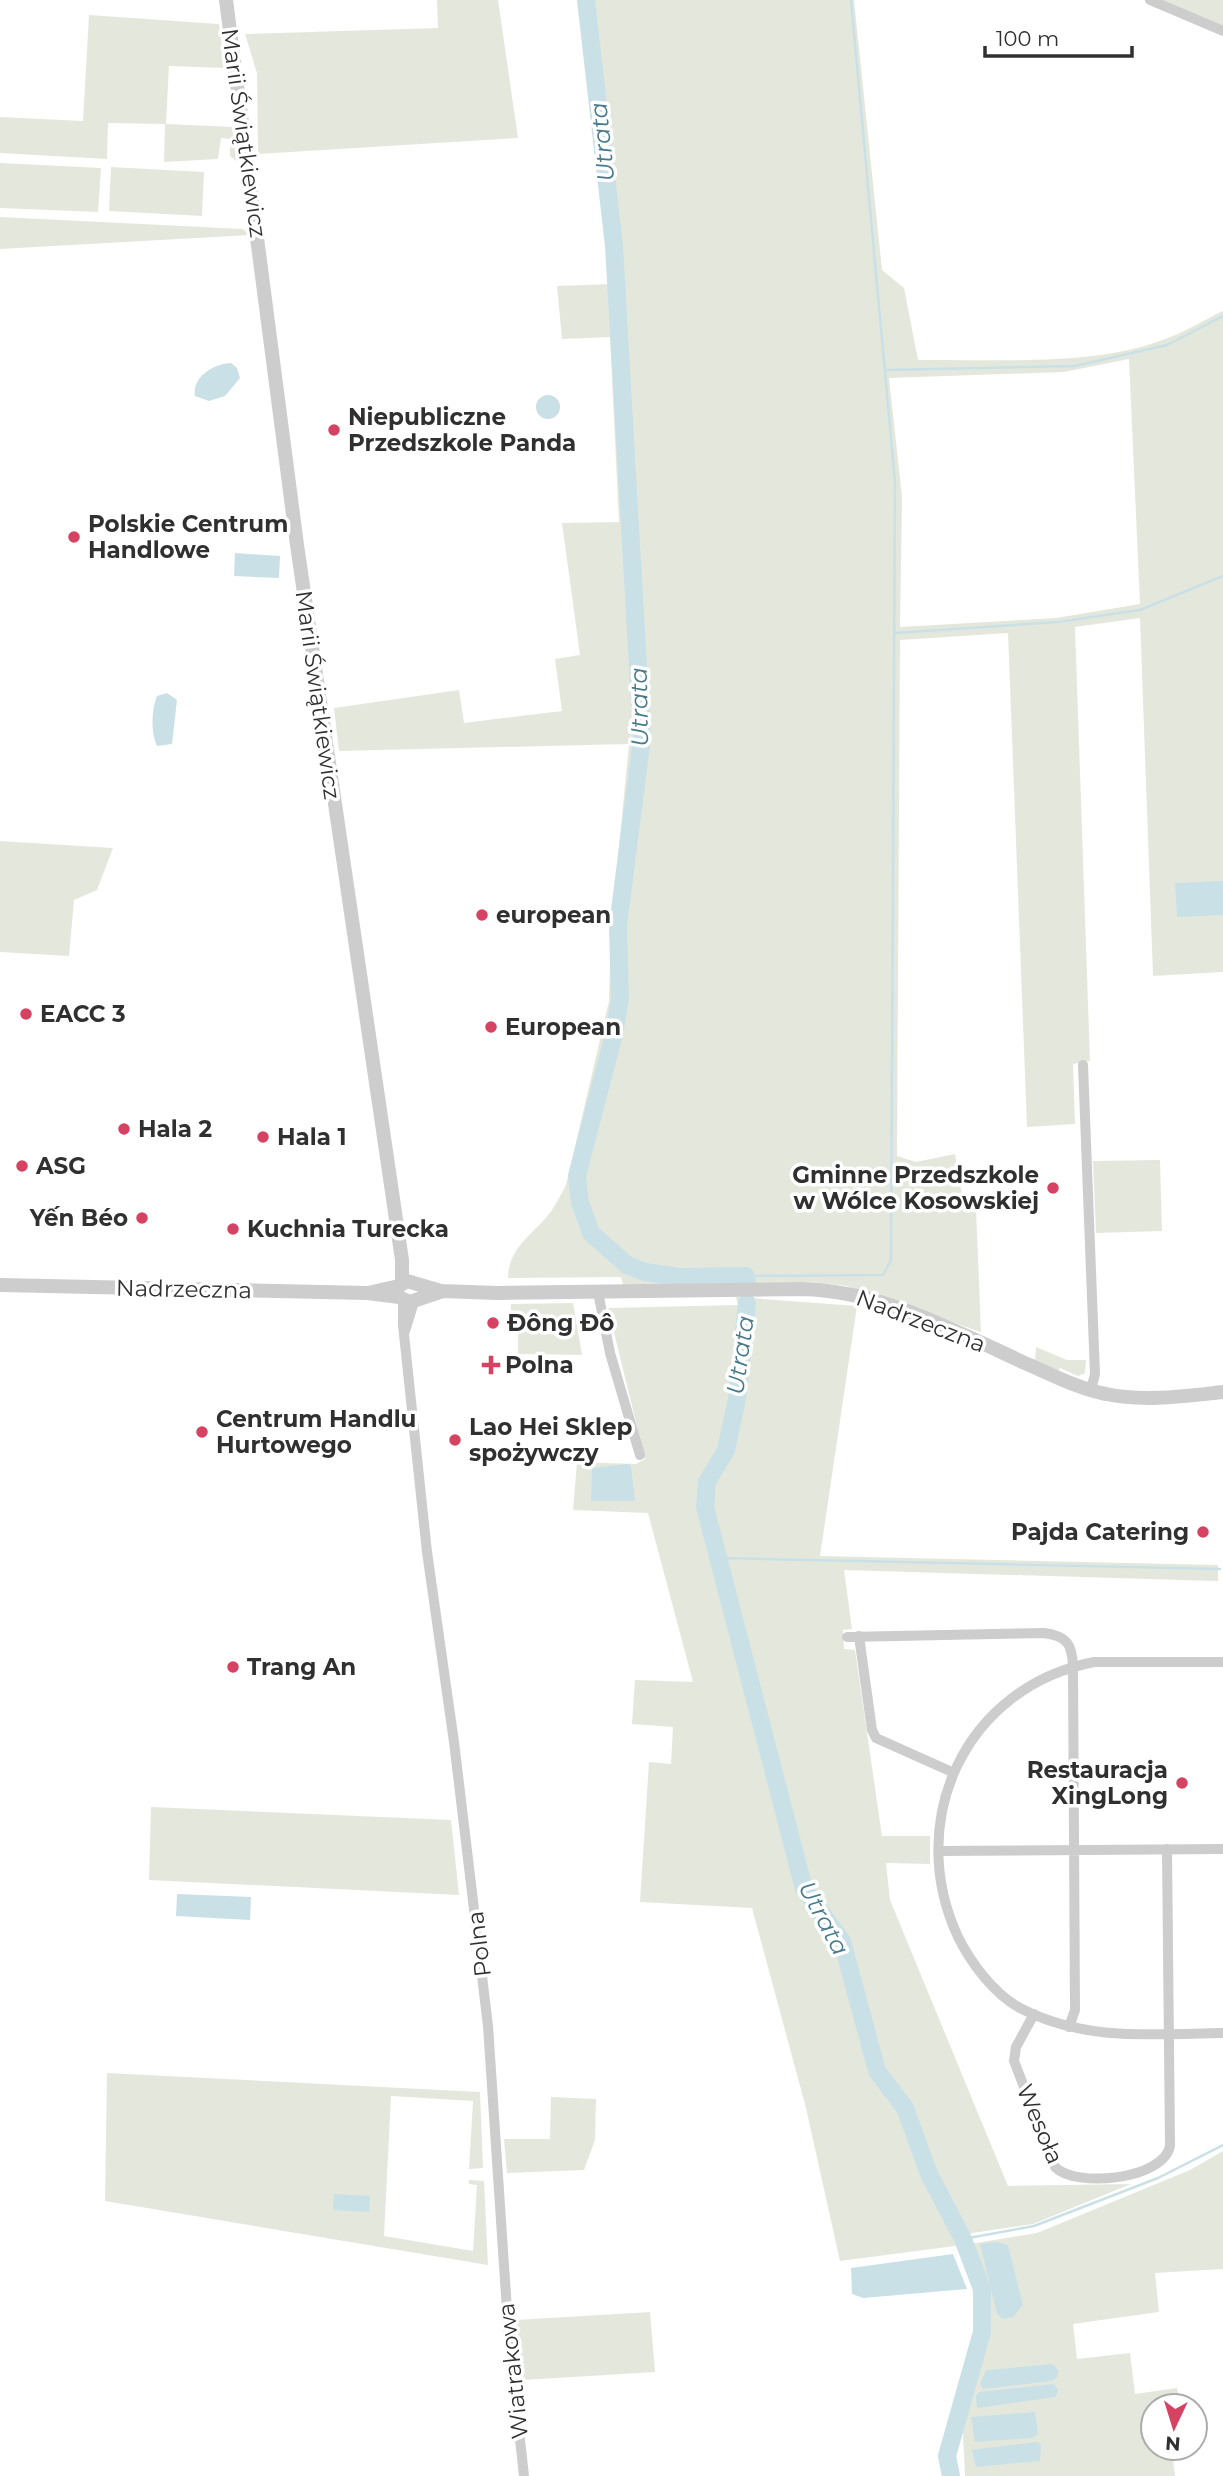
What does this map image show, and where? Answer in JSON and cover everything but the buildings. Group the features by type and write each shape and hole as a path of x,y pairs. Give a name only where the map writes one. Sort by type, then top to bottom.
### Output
{"street":[{"name":"Marii Świątkiewicz","path":"226,0 297,545 408,1292"},
{"path":"1150,0 1223,31"},
{"path":"1083,1065 1095,1374 1091,1390"},
{"name":"Nadrzeczna","path":"0,1285 368,1293 802,1289 857,1294 892,1305 1091,1390 1135,1398 1223,1392"},
{"name":"Polna","path":"408,1292 405,1331 427,1552 487,2014 503,2267"},
{"path":"598,1292 610,1353 640,1455"},
{"path":"952,1772 876,1738 872,1730 853,1636 1055,1634 1070,1644 1073,1666 1075,2010 1069,2027"},
{"path":"1223,1662 1115,1661 1073,1666 1034,1685 1004,1704 981,1728 952,1772 941,1815 939,1850 941,1883 949,1918 961,1942 995,1988 1018,2007 1069,2027 1113,2036 1223,2033"},
{"name":"Wesoła","path":"1034,2014 1016,2047 1014,2062 1055,2167 1070,2177 1132,2174 1157,2166 1170,2146 1167,1849"},
{"path":"939,1850 1223,1849"},
{"name":"Wiatrakowa","path":"503,2267 524,2476"}],"shaded area":[{"path":"437,0 498,0 518,138 258,154 257,73 245,34 438,28"},
{"path":"578,0 854,0 882,270 904,288 918,360 1043,360 1107,354 1165,339 1223,311 1223,972 1153,976 1140,618 1075,627 1090,1061 1073,1064 1075,1124 1027,1127 1008,633 900,640 897,1156 916,1162 955,1154 963,1201 976,1209 981,1332 847,1286 813,1282 623,1285 621,1277 508,1278 509,1267 518,1248 552,1210 566,1185 609,1001 611,929 629,744 339,751 334,708 459,690 464,723 562,711 555,659 580,655 562,523 619,522 610,337 562,339 557,286 610,284","holes":["1129,359 1140,604 1056,618 900,627 902,497 889,378 1064,372"]},
{"path":"1162,0 1223,0 1223,28"},
{"path":"89,15 219,24 225,68 169,66 166,124 233,127 236,161 230,156 230,139 221,138 218,159 164,162 165,124 108,123 107,159 0,153 0,117 83,121"},
{"path":"0,163 101,168 98,212 0,208"},
{"path":"111,167 204,172 202,216 109,211"},
{"path":"0,217 243,229 250,235 0,249"},
{"path":"0,841 113,848 97,890 74,900 69,956 0,952"},
{"path":"1160,1160 1162,1231 1096,1233 1093,1161"},
{"path":"736,1297 857,1306 820,1556 1218,1565 1218,1581 844,1570 852,1629 843,1630 844,1649 855,1650 882,1836 930,1836 930,1864 886,1863 890,1900 1008,2186 1131,2184 1033,2224 966,2234 970,2244 840,2261 806,2108 752,1908 640,1902 649,1762 671,1764 673,1727 632,1724 635,1680 693,1682 648,1513 573,1510 577,1462 636,1464 645,1459 608,1308 738,1305"},
{"path":"573,1303 582,1355 518,1354 518,1334 511,1334 511,1304"},
{"path":"1036,1347 1067,1360 1086,1360 1085,1373 1078,1376 1060,1368 1058,1372 1035,1362"},
{"path":"151,1807 451,1820 459,1895 149,1880"},
{"path":"107,2073 480,2092 483,2168 469,2169 473,2101 391,2096 384,2236 473,2251 477,2185 469,2184 469,2180 484,2181 488,2265 105,2201"},
{"path":"551,2097 596,2099 595,2140 584,2170 507,2173 504,2139 550,2139"},
{"path":"1223,2151 1223,2269 1155,2273 1159,2312 1073,2324 1077,2359 1130,2353 1135,2394 1139,2393 1139,2462 1173,2462 1175,2476 965,2476 962,2412 985,2333 988,2296 970,2244 1037,2233 1190,2170"},
{"path":"650,2312 655,2372 523,2380 516,2320"},
{"path":"1177,2388 1178,2392 1149,2392"}],"water":[{"path":"231,363 237,368 240,378 225,396 209,401 195,396 200,377 217,366"},
{"path":"548,395 557,398 560,407 557,416 548,419 539,416 536,407 539,398"},
{"path":"235,553 280,556 279,578 234,576"},
{"path":"167,693 177,700 172,744 157,746 153,728 154,708 157,696"},
{"path":"1223,881 1223,915 1177,917 1175,883"},
{"path":"627,1464 631,1466 635,1501 591,1501 592,1468"},
{"path":"177,1894 251,1897 250,1920 176,1916"},
{"path":"334,2194 370,2196 369,2212 333,2210"},
{"path":"998,2242 1008,2245 1023,2305 1013,2317 1003,2319 997,2314 980,2244"},
{"path":"953,2254 967,2289 863,2298 852,2294 851,2268"},
{"path":"1053,2364 1058,2370 1058,2376 1052,2381 983,2389 980,2384 986,2370"},
{"path":"1054,2384 1058,2390 1056,2397 977,2408 976,2396 979,2392"},
{"path":"1035,2412 1038,2434 1032,2438 975,2442 971,2417"},
{"path":"1037,2442 1041,2445 1040,2461 976,2467 972,2450"}],"waterway":[{"name":"Utrata","path":"586,0 614,246 642,737 618,926 620,999 614,1034 577,1176 580,1202 591,1233 627,1265 645,1272 680,1277 746,1276 747,1283"},
{"path":"746,1276 883,1275 891,1260 895,482 851,0"},
{"path":"886,370 1075,366 1167,345 1223,316"},
{"path":"895,633 1058,622 1140,610 1223,576"},
{"name":"Utrata","path":"747,1303 737,1399 726,1450 707,1482 705,1507 804,1889 842,1941 877,2071 905,2108 929,2174 963,2239 982,2289 982,2332 947,2456 951,2476"},
{"path":"718,1558 1220,1569"},
{"path":"963,2239 1034,2226 1158,2178 1223,2145"}],"place":[{"name":"Niepubliczne Przedszkole Panda","path":"334,430"},
{"name":"Polskie Centrum Handlowe","path":"74,537"},
{"name":"european","path":"482,915"},
{"name":"EACC 3","path":"26,1014"},
{"name":"European","path":"491,1027"},
{"name":"Hala 2","path":"124,1129"},
{"name":"Hala 1","path":"263,1137"},
{"name":"ASG","path":"22,1166"},
{"name":"Gminne Przedszkole w Wólce Kosowskiej","path":"1053,1188"},
{"name":"Yến Béo","path":"142,1218"},
{"name":"Kuchnia Turecka","path":"233,1229"},
{"name":"Đông Đô","path":"493,1323"},
{"name":"Polna","path":"491,1365"},
{"name":"Centrum Handlu Hurtowego","path":"202,1432"},
{"name":"Lao Hei Sklep spożywczy","path":"455,1440"},
{"name":"Pajda Catering","path":"1203,1532"},
{"name":"Trang An","path":"233,1667"},
{"name":"Restauracja XingLong","path":"1182,1783"}]}
